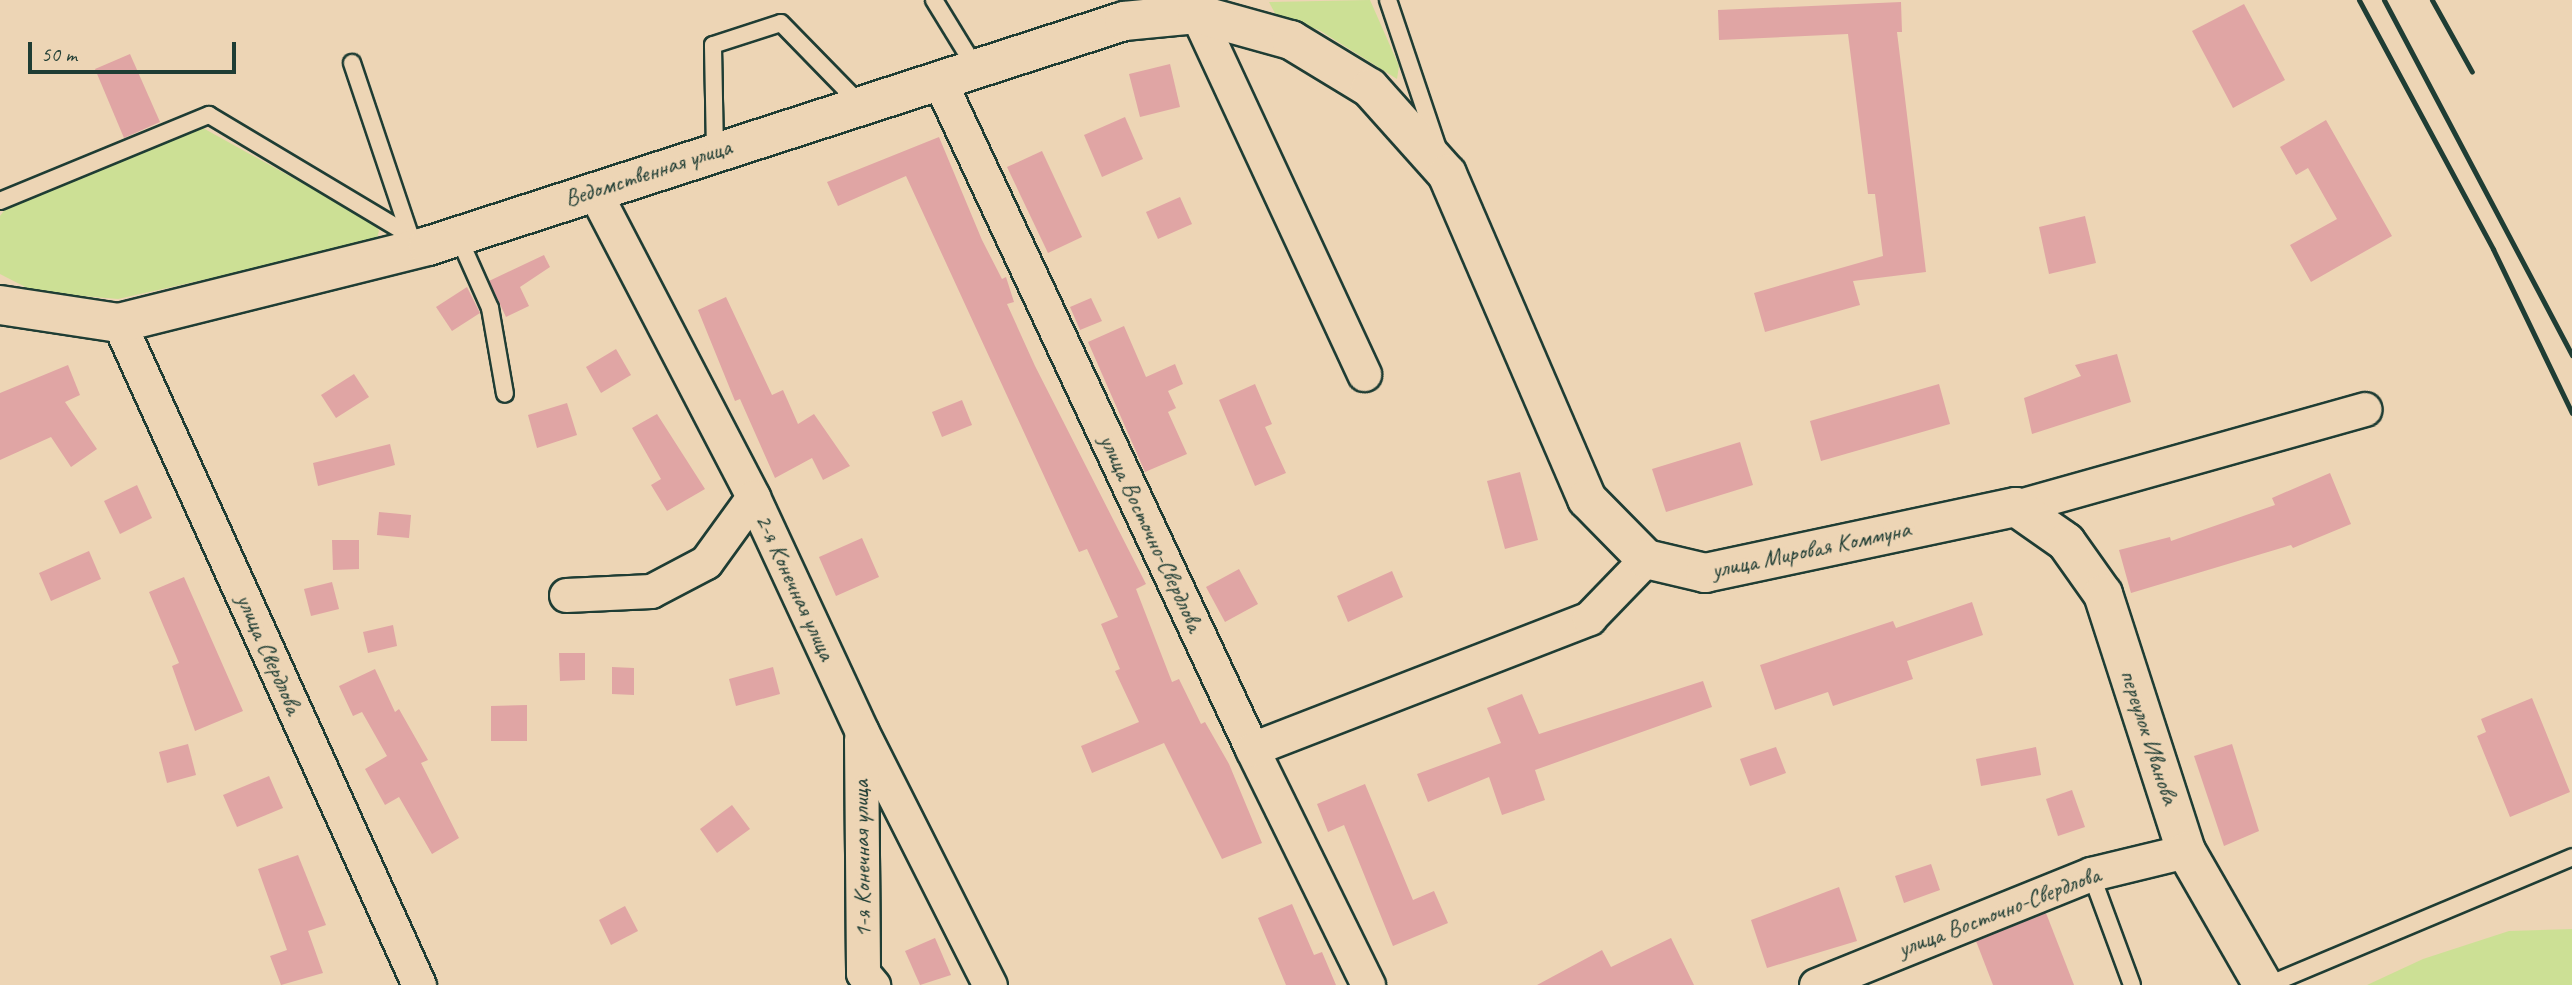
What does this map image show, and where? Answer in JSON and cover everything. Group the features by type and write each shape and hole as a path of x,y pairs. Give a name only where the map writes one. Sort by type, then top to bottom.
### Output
{"main road":[{"name":"Ведомственная улица","path":"0,305 119,323 432,239 594,191 938,78 1124,22 1209,9 1291,40 1370,88 1447,174 1587,499 1646,559"},
{"name":"улица Мировая Коммуна","path":"1646,559 1705,573 2016,507"},
{"name":"переулок Иванова","path":"2016,507 2066,542 2103,594 2186,850 2255,982"}],"street":[{"path":"1209,9 1364,374"},
{"name":"улица Восточно-Свердлова","path":"938,78 1252,749 1368,985"},
{"name":"2-я Конечная улица","path":"594,191 753,497 861,730 990,985"},
{"name":"улица Свердлова","path":"119,323 419,985"},
{"name":"улица Мировая Коммуна","path":"2016,507 2365,409"},
{"path":"566,595 652,591 706,562 753,497"},
{"path":"1252,749 1589,618 1646,559"},
{"name":"1-я Конечная улица","path":"861,730 863,973 873,985"},
{"name":"улица Восточно-Свердлова","path":"1823,984 2091,874 2186,850"}],"lane":[{"path":"934,0 975,67"},
{"path":"1388,0 1447,174"},
{"path":"715,151 713,45 781,23 860,104"},
{"path":"352,63 432,239 490,308 505,394"},
{"path":"0,201 209,115 432,239"},
{"path":"2255,982 2572,858"},
{"path":"2091,874 2132,985"}],"green space":[{"path":"1370,0 1399,66 1397,79 1319,30 1277,17 1269,2"},
{"path":"203,128 374,223 379,231 376,241 118,299 35,292 0,274 0,216 6,208"},
{"path":"2572,929 2572,985 2367,985 2423,959 2509,931"}],"building":[{"path":"1901,2 1902,32 1897,32 1926,272 1853,281 1860,305 1765,332 1754,293 1883,256 1875,194 1868,194 1848,34 1719,40 1718,10"},
{"path":"2244,4 2285,80 2233,108 2192,31"},
{"path":"130,54 160,122 124,138 95,69"},
{"path":"1170,64 1180,107 1140,117 1129,74"},
{"path":"1125,117 1143,159 1102,177 1084,135"},
{"path":"2326,120 2392,236 2311,282 2290,245 2337,219 2308,168 2296,175 2280,147"},
{"path":"939,137 982,240 1002,279 1006,277 1014,302 1007,304 1035,366 1146,584 1136,589 1172,682 1179,679 1201,724 1205,722 1229,764 1262,843 1222,859 1164,743 1092,773 1081,746 1139,722 1115,671 1120,669 1101,624 1118,617 1087,549 1079,552 906,176 838,206 827,182"},
{"path":"1042,151 1082,237 1048,253 1007,167"},
{"path":"1180,197 1192,224 1158,239 1146,212"},
{"path":"2085,216 2096,263 2049,274 2039,227"},
{"path":"544,255 550,267 520,287 529,306 506,317 489,281"},
{"path":"467,287 480,313 452,331 436,307"},
{"path":"726,297 772,395 783,390 798,424 814,414 850,466 823,480 812,458 775,478 740,399 735,401 698,310"},
{"path":"1091,298 1102,321 1080,330 1070,307"},
{"path":"1124,326 1146,377 1175,364 1183,384 1168,391 1176,408 1168,412 1187,454 1145,472 1088,342"},
{"path":"616,349 631,375 601,393 586,367"},
{"path":"2117,354 2131,402 2032,434 2024,398 2081,376 2075,365"},
{"path":"68,365 80,395 65,402 97,449 71,467 51,437 0,460 0,393"},
{"path":"354,374 369,397 336,418 321,395"},
{"path":"1255,384 1272,424 1265,427 1286,473 1255,486 1219,400"},
{"path":"1939,384 1950,424 1821,461 1810,421"},
{"path":"962,400 972,425 942,437 932,412"},
{"path":"567,403 577,435 537,448 528,415"},
{"path":"657,414 705,489 667,511 651,485 661,479 632,428"},
{"path":"1740,442 1753,485 1666,512 1652,469"},
{"path":"390,444 395,465 318,486 313,463"},
{"path":"1520,472 1538,540 1505,549 1487,481"},
{"path":"2330,473 2351,524 2293,548 2291,545 2131,593 2119,550 2170,537 2171,541 2275,505 2272,498"},
{"path":"137,485 152,518 120,534 104,501"},
{"path":"379,512 411,515 409,538 377,535"},
{"path":"862,538 879,577 836,596 819,557"},
{"path":"332,540 359,540 359,569 333,570"},
{"path":"89,551 101,579 51,601 39,573"},
{"path":"1239,569 1258,604 1225,622 1206,587"},
{"path":"1392,571 1403,597 1348,622 1337,596"},
{"path":"184,577 243,711 195,731 172,666 179,663 149,592"},
{"path":"332,582 339,609 311,616 304,589"},
{"path":"1972,602 1983,635 1907,661 1913,679 1833,706 1828,692 1775,710 1760,665 1893,621 1896,628"},
{"path":"393,625 397,646 368,653 363,632"},
{"path":"559,653 585,653 585,680 560,681"},
{"path":"612,667 634,668 634,695 612,694"},
{"path":"773,667 780,694 736,706 729,679"},
{"path":"375,669 395,712 399,709 428,760 421,763 459,838 432,854 399,797 385,805 365,769 387,756 362,712 353,716 339,686"},
{"path":"1703,681 1712,707 1535,770 1545,800 1502,815 1489,777 1428,802 1417,774 1501,743 1487,708 1522,694 1539,734"},
{"path":"2532,698 2570,792 2510,817 2477,736 2486,732 2481,719"},
{"path":"527,705 527,741 491,741 491,706"},
{"path":"188,744 196,775 167,783 159,752"},
{"path":"2232,744 2259,831 2224,846 2194,756"},
{"path":"1776,747 1786,773 1750,786 1740,759"},
{"path":"2036,747 2041,775 1981,786 1976,759"},
{"path":"269,776 283,808 237,827 223,795"},
{"path":"1365,784 1413,900 1434,891 1448,923 1393,946 1344,825 1328,832 1317,804"},
{"path":"2072,790 2085,827 2058,836 2046,799"},
{"path":"732,805 750,829 717,853 700,829"},
{"path":"298,855 326,925 308,931 323,973 281,985 270,956 287,950 258,869"},
{"path":"1931,864 1940,890 1904,903 1895,876"},
{"path":"1839,887 1857,941 1767,968 1751,920"},
{"path":"1292,904 1314,955 1322,952 1336,985 1286,985 1258,918"},
{"path":"625,906 638,931 611,945 599,920"},
{"path":"2046,913 2074,985 1993,985 1976,941"},
{"path":"935,938 951,975 920,985 905,951"},
{"path":"1671,938 1694,985 1537,985 1602,950 1611,967"}],"railway":[{"path":"2359,0 2493,249 2572,413"},
{"path":"2384,0 2572,355"},
{"path":"2432,0 2472,72"}]}
